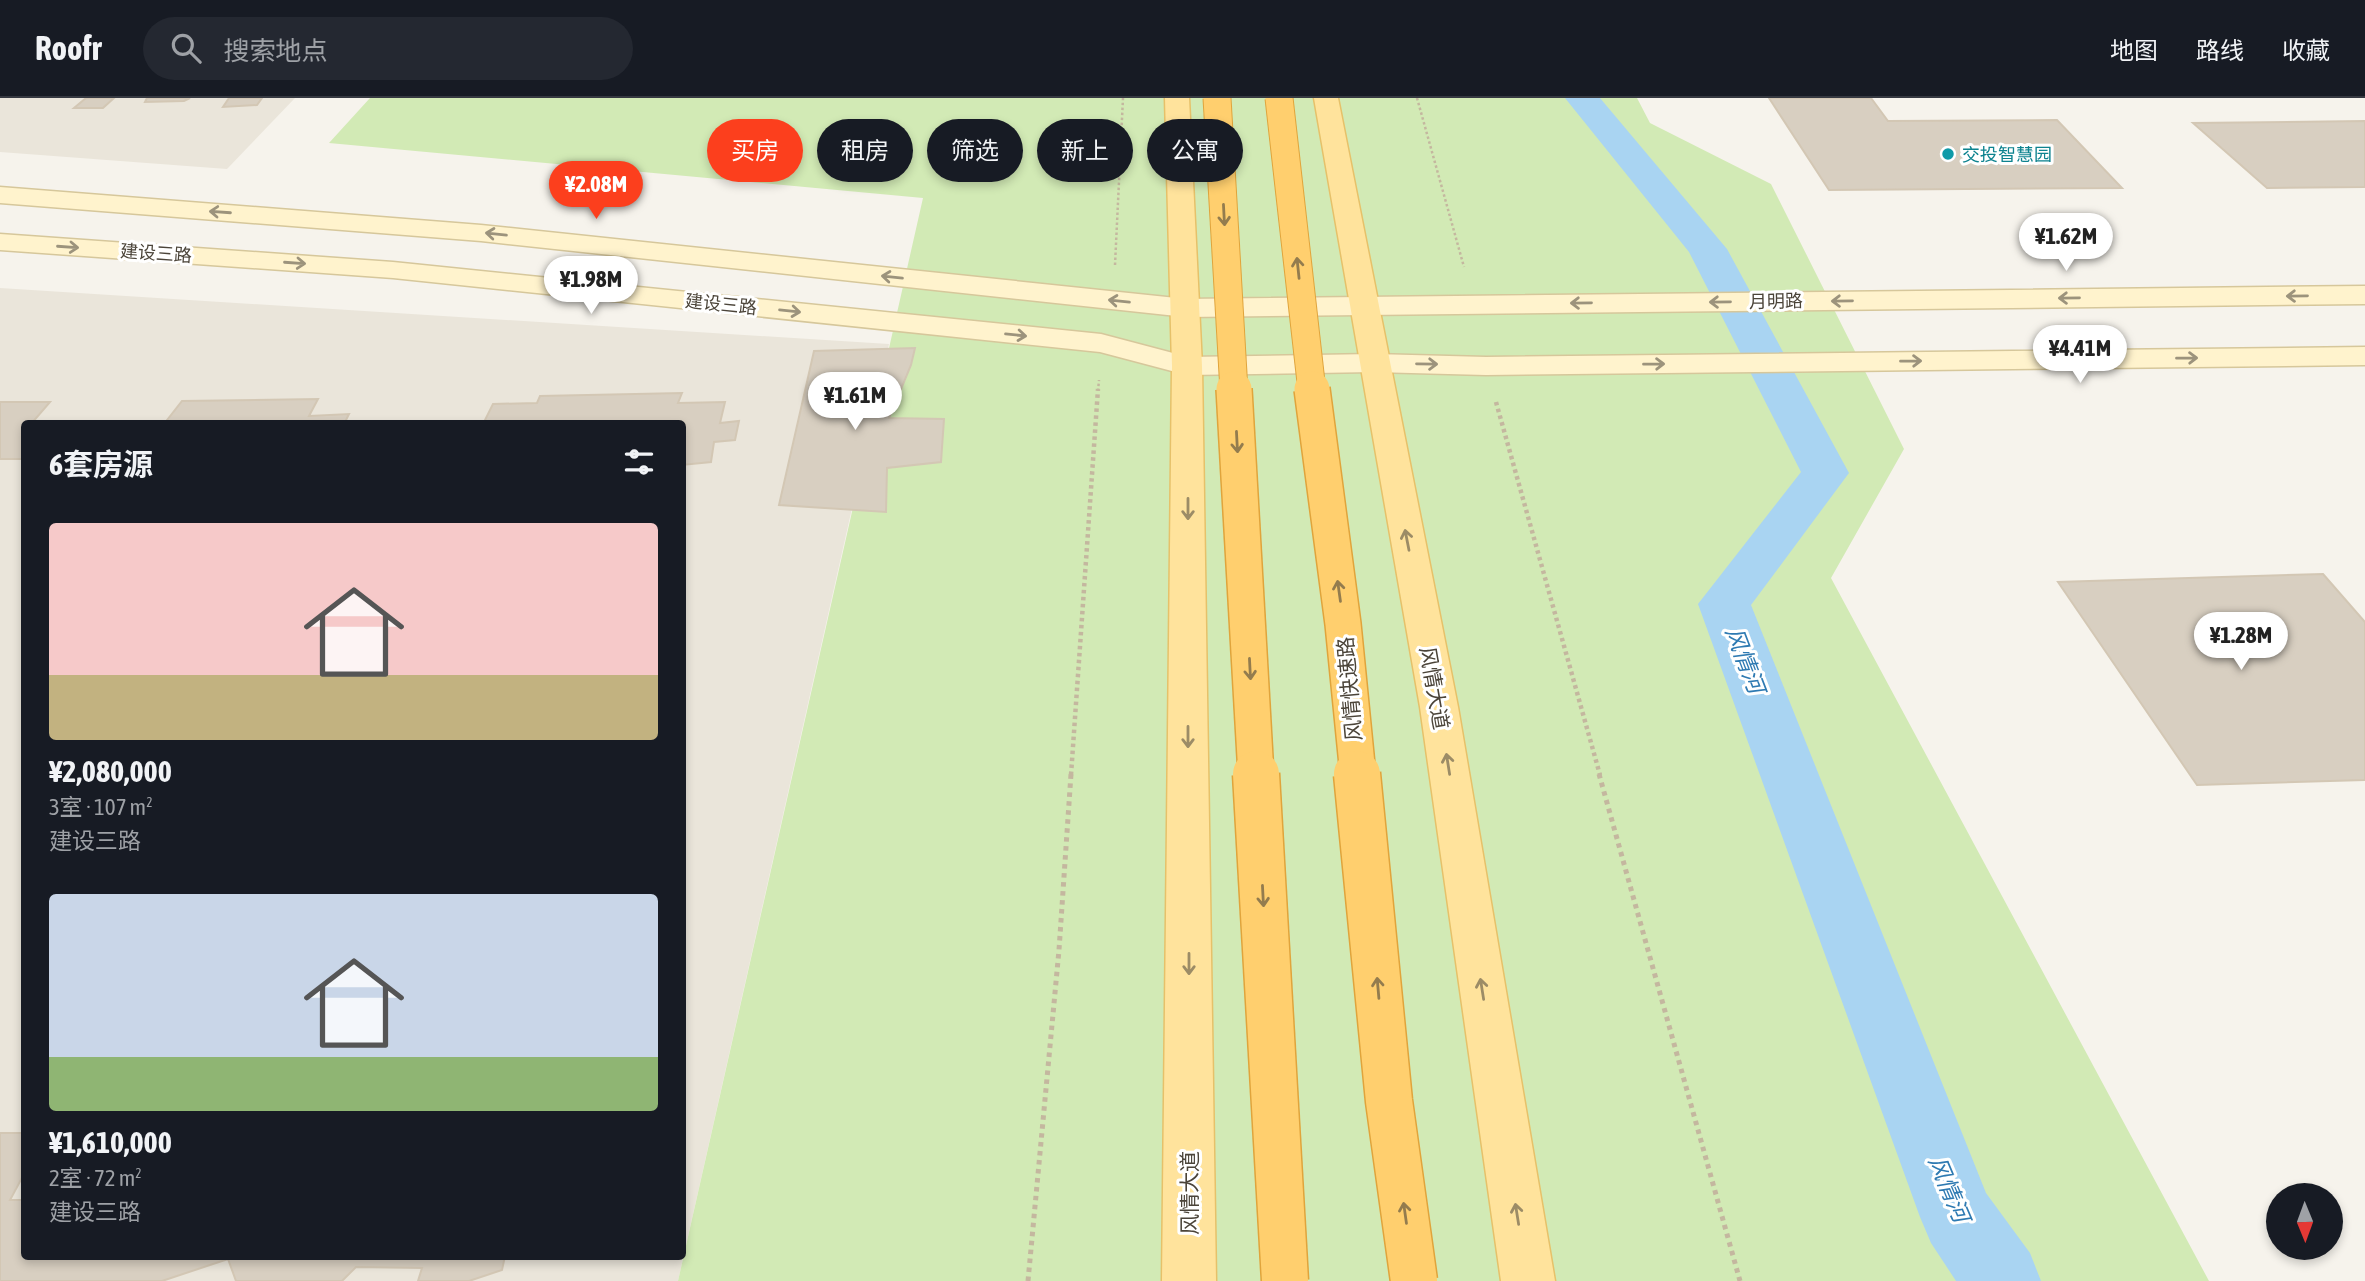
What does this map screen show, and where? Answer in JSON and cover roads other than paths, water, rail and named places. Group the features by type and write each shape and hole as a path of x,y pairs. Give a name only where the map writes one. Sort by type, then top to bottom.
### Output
{"highway":[{"path":"1217,98 1285,1281"},
{"name":"风情快速路","path":"1279,98 1313,402 1343,625 1389,1101 1414,1281"}],"main road":[{"name":"风情大道","path":"1177,98 1187,366 1189,1281"},
{"name":"风情大道","path":"1326,98 1362,305 1439,707 1528,1281"}],"street":[{"path":"0,195 481,233 1186,308"},
{"name":"建设三路","path":"0,242 393,270 1101,343 1187,366"},
{"name":"月明路","path":"1186,308 2365,295"},
{"path":"1187,366 1374,363 1486,366 2365,356"}],"waterway":[{"name":"风情河","path":"1582,98 1707,249 1825,473 1724,604 1958,1217 2002,1281"}],"place":[{"name":"交投智慧园","path":"1948,154"}]}
